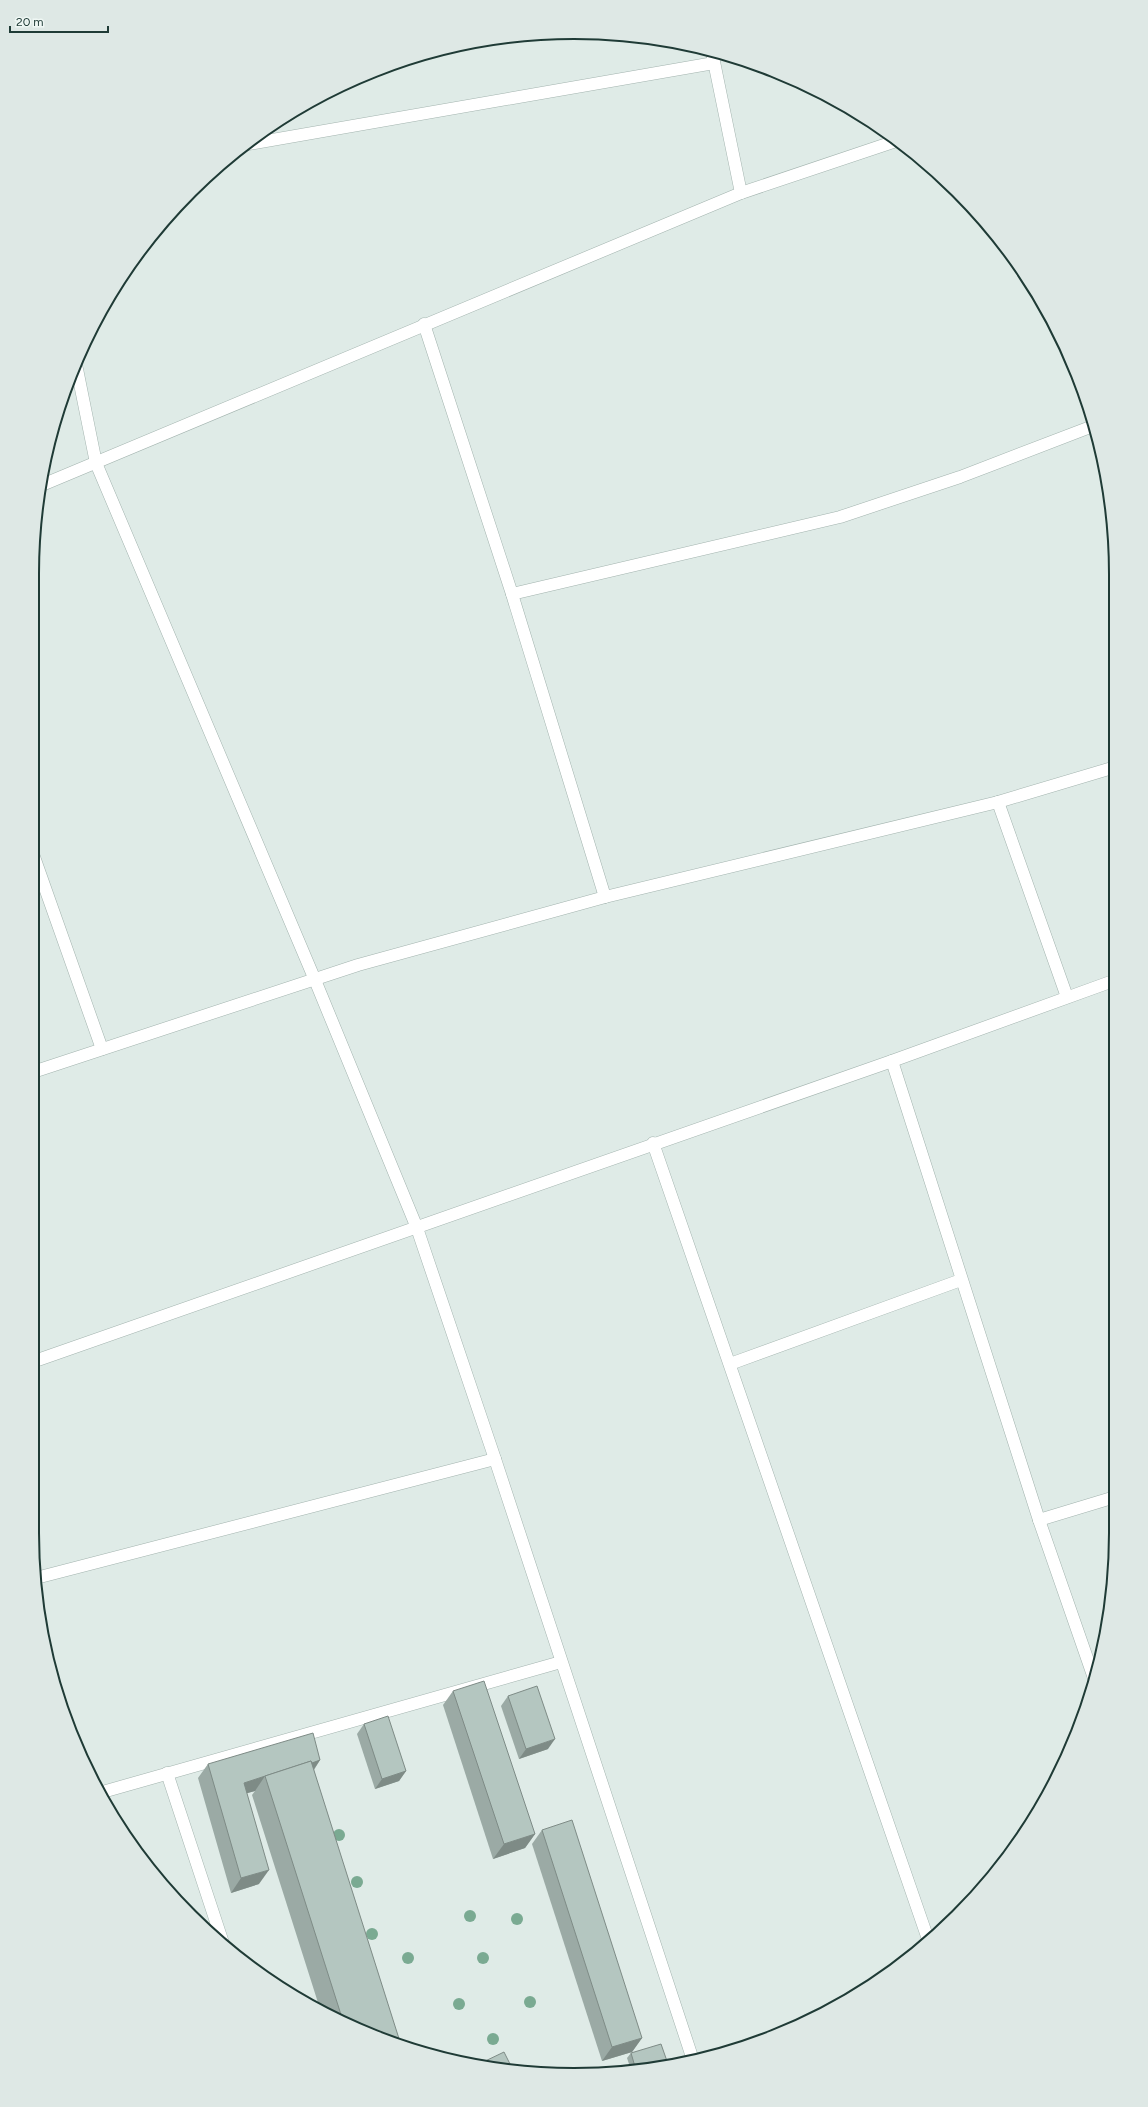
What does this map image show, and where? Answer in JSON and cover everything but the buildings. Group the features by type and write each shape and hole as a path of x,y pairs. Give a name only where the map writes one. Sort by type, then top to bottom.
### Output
{"street":[{"path":"259,142 713,58 741,193"},
{"path":"47,483 424,324 741,193 890,143"},
{"path":"424,324 512,594 604,897"},
{"path":"78,374 96,463 315,980 416,1228 496,1459 561,1662 691,2055"},
{"path":"512,594 840,516 960,477 1089,428"},
{"path":"39,1070 358,965 604,897 998,802 1109,769"},
{"path":"998,802 1067,997"},
{"path":"39,871 102,1049"},
{"path":"39,1360 416,1228 653,1143 892,1061 1109,982"},
{"path":"892,1061 1039,1520 1091,1672"},
{"path":"653,1143 927,1935"},
{"path":"730,1364 961,1280"},
{"path":"41,1577 496,1459"},
{"path":"1039,1520 1109,1499"},
{"path":"106,1791 561,1662"},
{"path":"167,1773 220,1934"}]}
